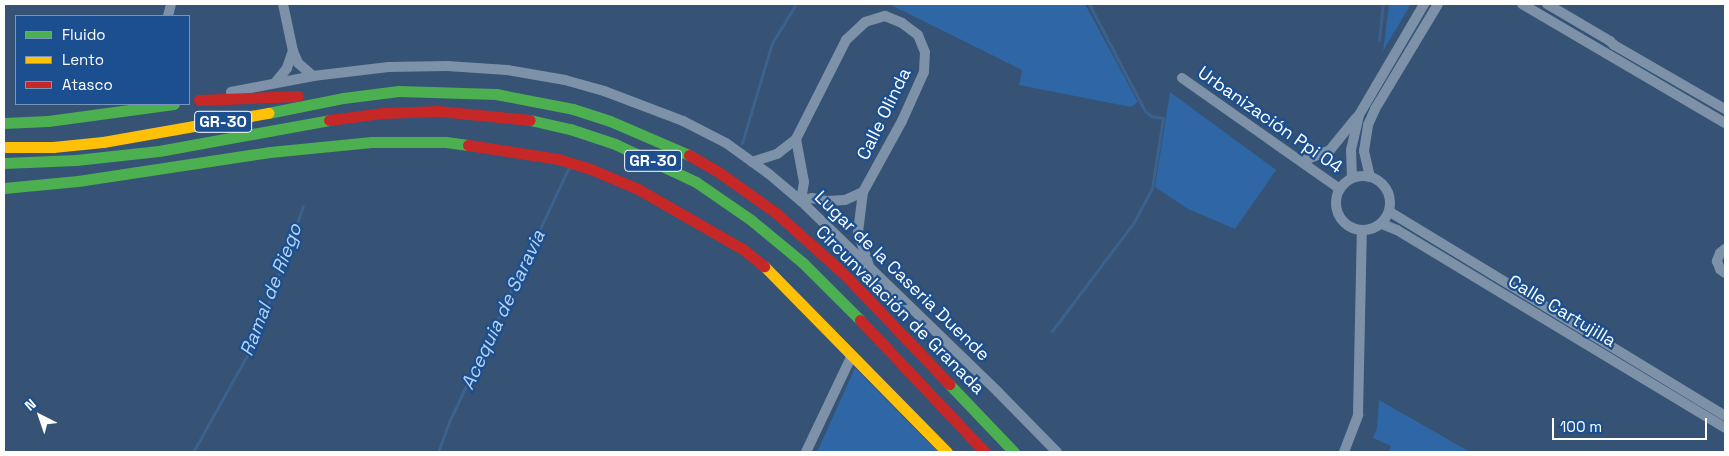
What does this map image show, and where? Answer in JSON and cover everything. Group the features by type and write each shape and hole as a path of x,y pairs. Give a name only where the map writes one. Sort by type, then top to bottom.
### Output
{"main road":[{"name":"Circunvalación de Granada","path":"4,147 53,147 103,142 219,123 343,98 399,91 448,91 496,94 535,100 610,120 687,154 746,190 805,237 886,316 1014,452"},
{"path":"194,100 280,99 319,94 343,98"},
{"path":"4,123 48,121 160,105"},
{"name":"Circunvalación de Granada","path":"4,163 99,158 159,152 322,121 382,113 438,111 528,120 570,130 615,144 696,182 777,240 838,297 985,452"},
{"path":"4,188 78,181 270,152 372,142 446,142 528,153 588,168 638,189 744,250 762,264 947,452"},
{"path":"4,175 77,169 99,158"}],"street":[{"path":"283,4 292,51 298,63 309,76"},
{"path":"1302,161 1330,150 1359,115 1424,4"},
{"path":"1370,177 1364,151 1368,125 1375,109 1438,4"},
{"path":"1522,4 1725,123"},
{"path":"1547,4 1610,41 1614,46 1725,109"},
{"name":"Calle Olinda","path":"752,162 777,154 796,139 846,40 865,22 885,16 902,23 918,34 925,52 924,72 902,121 863,192 858,232 869,267"},
{"path":"275,83 287,68 292,51"},
{"name":"Lugar de la Caseria Duende","path":"194,100 309,76 388,67 448,66 507,70 565,80 604,91 683,122 726,143 801,201 1057,452"},
{"name":"Urbanización Ppi 04","path":"1182,78 1340,189"},
{"path":"1352,178 1351,150 1359,115"},
{"path":"796,139 804,182 801,201 812,198 826,201 845,200 863,192"},
{"path":"1370,177 1386,187 1391,199 1390,212 1382,224 1373,229 1362,231 1350,228 1341,219 1336,201 1340,189 1352,178 1370,177"},
{"name":"Calle Cartujilla","path":"1390,212 1725,416"},
{"name":"Calle Cartujilla","path":"1382,224 1397,230 1725,428"},
{"path":"1344,452 1358,415 1362,231"},
{"path":"1725,249 1720,253 1717,261 1719,268 1725,273"},
{"path":"806,452 852,355"}],"shaded area":[{"path":"889,4 1085,4 1138,102 1131,107 1019,85 1022,70"},
{"path":"1389,4 1411,4 1383,51"},
{"path":"1170,92 1276,170 1235,229 1188,209 1155,187"},
{"path":"855,368 938,452 817,452"},
{"path":"1379,400 1470,452 1388,452 1391,446 1373,438 1377,428"}],"waterway":[{"path":"742,143 772,43 796,4"},
{"path":"1052,331 1134,222 1152,188 1163,118 1151,116 1145,111 1089,4"},
{"path":"1379,40 1383,4"},
{"name":"Acequia de Saravia","path":"438,452 449,422 569,167"},
{"name":"Ramal de Riego","path":"193,452 254,343 303,206"}],"traffic: fast":[{"path":"268,113 343,98 399,91 496,94 573,109 610,121 689,155"},
{"path":"4,123 48,121 167,105"},
{"path":"4,163 76,160 159,151 329,120"},
{"path":"530,120 570,129 615,144 696,182 751,220 802,262 860,320"},
{"path":"4,188 78,181 270,152 372,142 446,142 468,145"},
{"path":"949,384 1014,452"}],"traffic: slow":[{"path":"4,147 53,147 103,142 268,113"},
{"path":"764,266 947,452"}],"traffic: jam":[{"path":"199,100 298,96"},
{"path":"329,120 382,113 438,111 530,120"},
{"path":"468,145 558,159 588,168 638,189 744,250 764,266"},
{"path":"689,155 717,171 776,213 845,275 949,384"},
{"path":"860,320 985,452"}]}
